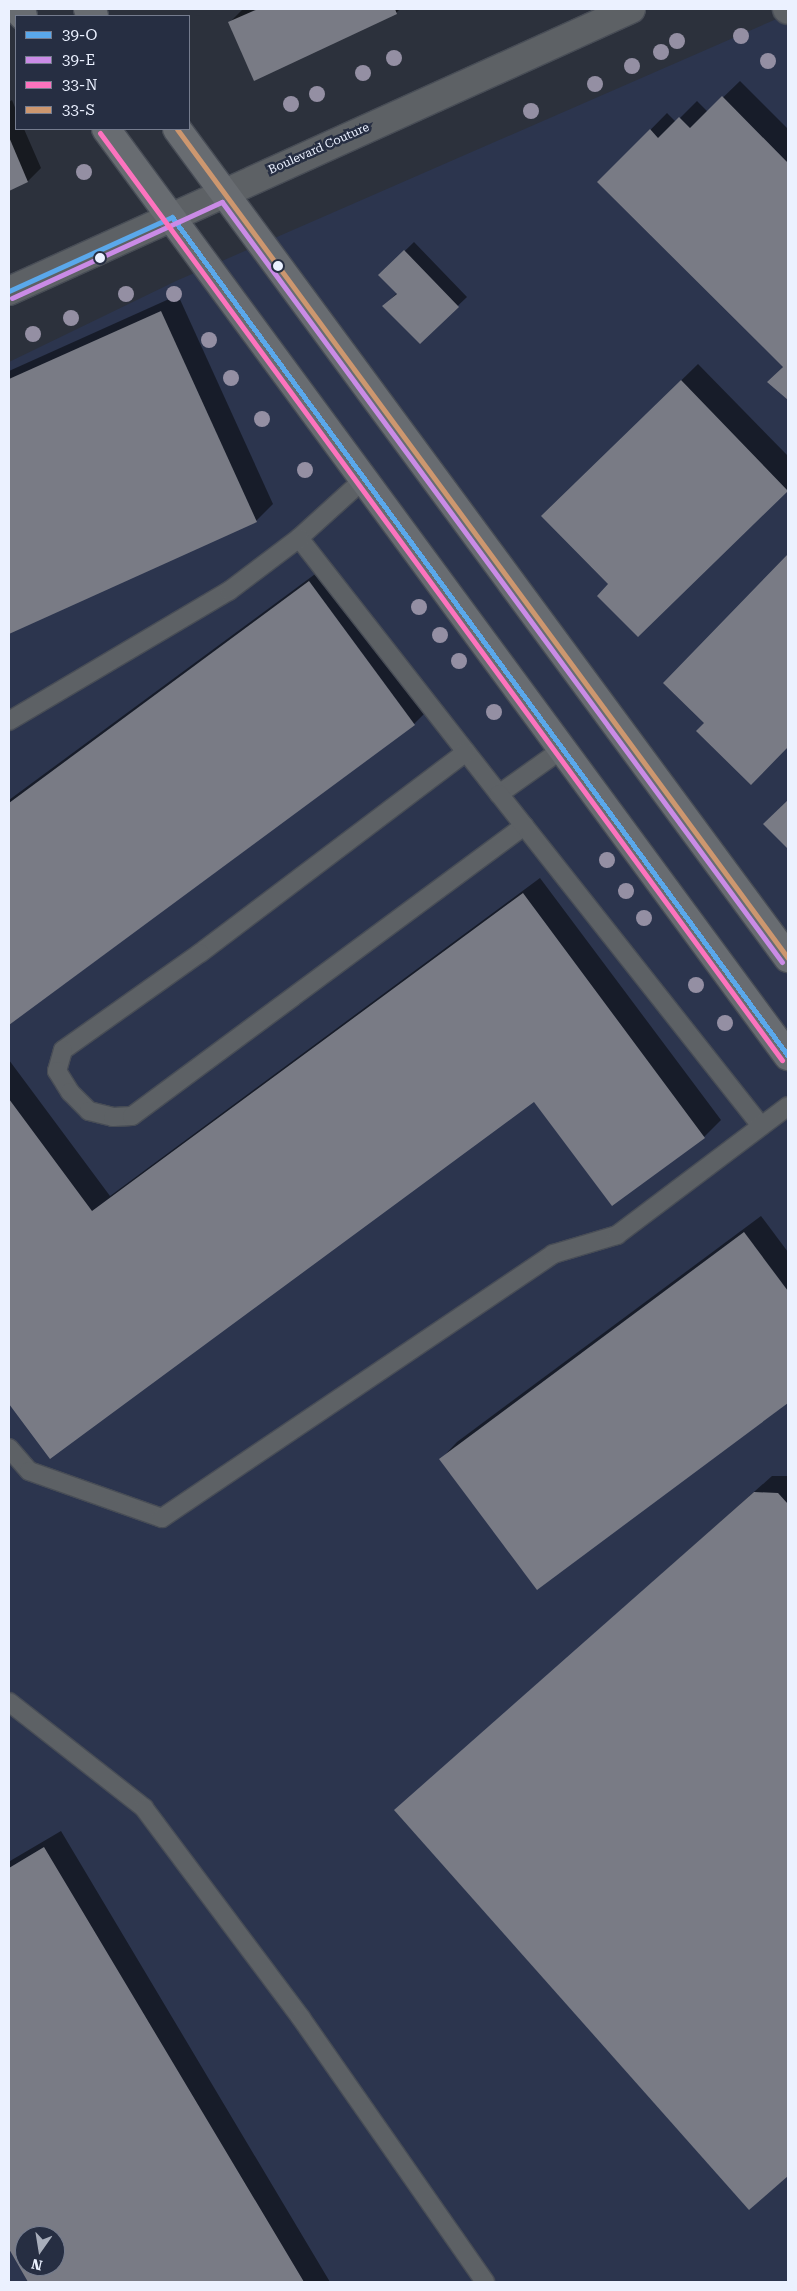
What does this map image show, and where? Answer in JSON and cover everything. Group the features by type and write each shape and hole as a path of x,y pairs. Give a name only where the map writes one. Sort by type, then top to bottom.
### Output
{"main road":[{"path":"107,130 561,750 788,1056"},
{"path":"178,130 788,958"}],"street":[{"name":"Boulevard Couture","path":"9,291 631,9"}],"lane":[{"path":"9,721 229,592 299,538 364,479"},
{"path":"299,538 761,1126"},
{"path":"499,794 561,750"},
{"path":"466,752 212,944 63,1050 57,1072 70,1092 89,1111 113,1117 132,1116 524,826"},
{"path":"9,1448 29,1471 162,1518 553,1254 617,1235 788,1106"},
{"path":"9,1702 144,1808 301,2018 485,2282"}],"shaded area":[{"path":"788,14 788,2282 9,2282 9,362 176,281"}],"building":[{"path":"258,9 395,9 397,14 254,81 228,22"},
{"path":"722,96 788,163 788,400 767,382 783,367 597,182 650,129 658,138 679,117 690,128"},
{"path":"9,137 28,182 9,191"},
{"path":"404,250 459,307 420,344 382,306 397,294 378,275"},
{"path":"161,311 257,522 9,634 9,379"},
{"path":"681,380 788,491 638,637 597,596 608,584 541,516"},
{"path":"788,554 788,747 751,785 696,731 704,723 663,683"},
{"path":"309,581 415,725 9,1025 9,803"},
{"path":"788,800 788,849 763,824"},
{"path":"523,893 705,1138 612,1206 534,1102 50,1459 9,1404 9,1099 92,1211"},
{"path":"744,1232 788,1291 788,1403 537,1590 439,1459"},
{"path":"754,1492 778,1493 788,1504 788,2176 749,2210 394,1810"},
{"path":"44,1847 304,2282 28,2282 25,2276 65,2276 65,2226 15,2226 15,2259 9,2249 9,1868"}],"transit line":[{"name":"33-S","path":"178,130 788,958"},
{"name":"33-N","path":"100,133 782,1060"},
{"name":"39-E","path":"12,298 222,202 782,962"},
{"name":"39-O","path":"9,291 172,217 788,1056"}]}
